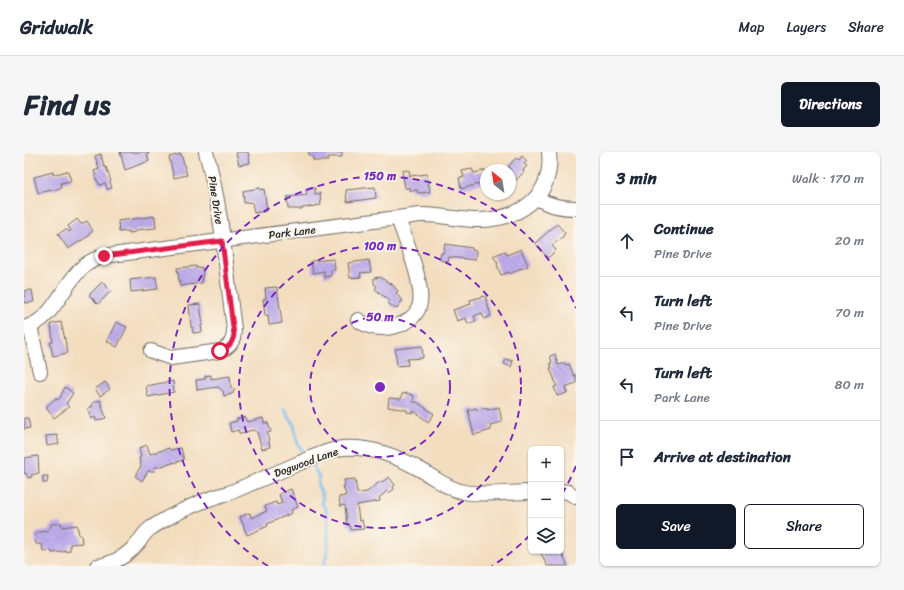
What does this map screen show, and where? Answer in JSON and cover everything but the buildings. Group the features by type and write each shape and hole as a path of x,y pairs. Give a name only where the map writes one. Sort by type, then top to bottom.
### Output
{"street":[{"name":"Park Lane","path":"27,327 48,313 79,271 87,263 95,259 115,254 398,218 429,215 470,220 489,219 516,212 528,206 537,198 543,188 550,164 549,152"},
{"name":"Pine Drive","path":"151,351 171,358 220,351 228,348 232,343 234,329 214,181 208,157"},
{"path":"537,198 545,204 576,208"},
{"path":"358,320 366,325 374,327 394,327 407,322 416,314 419,306 420,292 417,274 398,218"},
{"path":"27,327 40,372"},
{"name":"Dogwood Lane","path":"98,566 119,560 135,546 149,529 172,515 307,460 341,448 379,452 400,459 445,485 464,492 528,492"},
{"path":"564,491 576,497"}],"waterway":[{"path":"284,409 294,425 298,445 306,455"},
{"path":"312,465 319,477 318,485 323,498 321,503 326,509 328,549 324,566"}],"route":[{"path":"104,256 222,241 234,335 232,343 228,348 220,351"}]}
